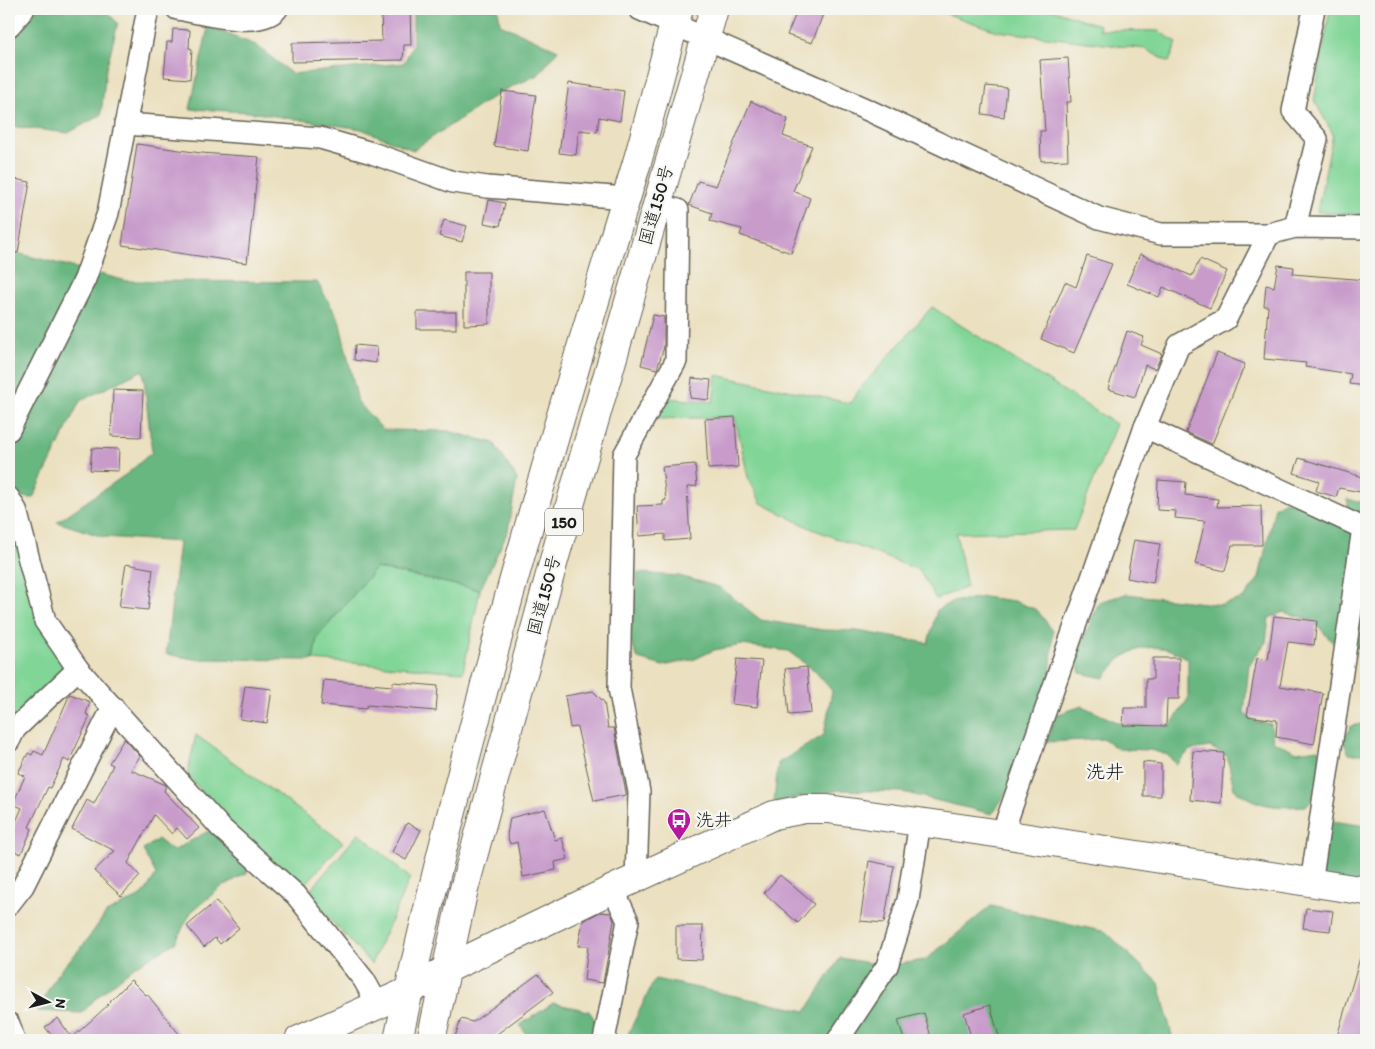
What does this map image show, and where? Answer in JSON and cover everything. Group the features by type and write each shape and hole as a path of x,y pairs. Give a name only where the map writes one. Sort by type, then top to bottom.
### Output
{"main road":[{"name":"国道150号","path":"430,1040 463,893 554,560 714,9"},
{"name":"国道150号","path":"398,1040 438,864 532,518 677,17"},
{"path":"299,1040 409,991 447,969 624,884 774,815 797,810 828,809 920,822 1366,891"}],"street":[{"path":"9,26 24,9"},
{"path":"9,430 85,279 108,213 148,9"},
{"path":"177,9 254,20 272,14 277,9"},
{"path":"639,9 677,17 704,39 879,115 1099,218 1161,234 1269,234 1295,227 1366,228"},
{"path":"1295,227 1317,139 1293,111 1314,9"},
{"path":"125,124 320,138 372,152 453,182 487,187 626,198"},
{"path":"604,1040 628,921 624,884 639,792 619,688 624,455 676,361 678,210 656,204"},
{"path":"1002,834 1145,427 1179,345 1226,319 1269,234"},
{"path":"1145,427 1363,528 1311,884"},
{"path":"9,498 16,510 45,621 78,669 221,828 296,895 364,980 378,1005"},
{"path":"9,741 15,729 78,669"},
{"path":"9,904 23,886 113,707"},
{"path":"838,1040 887,966 908,900 920,822"},
{"path":"9,1024 14,1040"}],"green space":[{"path":"37,9 103,9 118,23 106,69 101,115 68,133 9,126 9,45"},
{"path":"413,9 498,9 500,24 558,50 538,75 502,91 413,150 361,129 249,112 190,109 208,27 256,45 292,74 404,63 413,44"},
{"path":"933,9 1051,9 1099,25 1100,30 1159,31 1177,43 1169,62 1145,49 997,31"},
{"path":"1330,9 1366,9 1366,215 1317,212 1333,134 1314,100"},
{"path":"1360,9 1366,9 1366,39"},
{"path":"9,251 127,281 317,282 339,320 358,402 383,430 448,431 494,443 517,479 508,531 480,590 376,568 317,638 313,660 194,659 166,654 179,542 104,537 57,522 128,473 152,452 143,370 80,401 33,498 9,496"},
{"path":"932,307 1116,424 1074,530 956,533 967,587 936,599 919,570 812,529 761,503 748,477 735,417 657,419 666,398 713,402 716,375 850,403 859,390"},
{"path":"1347,499 1366,503 1366,649 1345,646 1343,640 1332,642 1314,621 1283,612 1269,618 1266,642 1249,665 1244,714 1256,722 1271,724 1273,741 1297,752 1318,749 1322,764 1321,779 1319,787 1306,806 1286,807 1268,805 1251,800 1234,789 1227,756 1210,747 1190,750 1176,765 1168,755 1150,750 1118,749 1104,739 1046,742 1056,715 1082,706 1123,725 1170,726 1188,699 1188,659 1180,654 1164,649 1148,648 1131,652 1118,661 1104,678 1080,673 1076,656 1099,602 1126,594 1222,605 1244,598 1259,578 1275,507 1286,501 1350,516"},
{"path":"9,510 68,678 9,732"},
{"path":"376,568 480,590 463,672 313,660 317,638"},
{"path":"638,573 679,576 719,587 761,620 823,630 857,631 928,643 937,610 951,602 984,597 1014,601 1037,610 1053,631 1050,681 1017,778 992,814 902,792 841,790 774,802 778,763 824,735 832,691 815,671 788,651 742,645 714,650 695,659 663,666 638,659 629,638"},
{"path":"1366,723 1366,754 1349,754 1343,741 1351,726"},
{"path":"196,735 343,842 296,895 187,775"},
{"path":"1333,821 1366,826 1366,894 1314,887 1313,840"},
{"path":"210,830 247,857 247,873 220,888 191,912 175,943 135,966 95,999 82,1013 37,1011 57,974 85,943 106,913 143,895 156,874 143,850 158,839 173,851"},
{"path":"359,833 410,878 371,964 307,894"},
{"path":"991,906 1106,932 1159,983 1173,1040 625,1040 655,979 806,1011 840,958 887,966 925,960"},
{"path":"553,1003 589,1011 595,1020 593,1040 555,1040 528,1037 520,1025"}],"building":[{"path":"381,9 410,9 411,45 404,45 403,60 292,62 292,43 382,41"},
{"path":"798,9 825,9 812,43 787,35"},
{"path":"173,29 190,30 189,48 192,49 190,79 164,77 167,42 172,42"},
{"path":"1068,58 1071,102 1066,102 1068,160 1041,161 1040,131 1045,131 1040,60"},
{"path":"569,83 624,91 620,121 599,117 597,132 579,130 576,155 559,153"},
{"path":"986,86 1007,88 1004,117 982,114"},
{"path":"502,91 536,95 528,151 494,146"},
{"path":"751,101 788,119 783,136 812,146 793,191 810,198 791,253 740,235 742,229 710,221 712,213 689,205 698,181 716,186"},
{"path":"137,144 201,153 259,157 247,263 122,245"},
{"path":"9,178 30,182 18,253 9,252"},
{"path":"489,200 505,203 500,226 484,223"},
{"path":"444,220 467,226 462,242 439,236"},
{"path":"1140,254 1192,276 1200,259 1227,271 1210,308 1163,287 1159,297 1127,284"},
{"path":"1087,256 1112,264 1074,353 1041,339 1065,282 1076,287"},
{"path":"1278,265 1294,267 1293,274 1366,280 1366,386 1349,384 1351,374 1305,367 1306,363 1264,359 1268,306 1264,306 1266,285 1274,287"},
{"path":"464,272 489,272 489,324 464,325"},
{"path":"417,312 456,312 456,329 417,329"},
{"path":"653,315 664,317 664,347 657,369 641,365"},
{"path":"1127,331 1144,337 1141,345 1162,354 1155,369 1145,365 1135,397 1108,389"},
{"path":"355,345 377,347 376,363 354,360"},
{"path":"1217,353 1245,364 1212,444 1186,432"},
{"path":"692,378 711,380 709,400 690,398"},
{"path":"113,390 143,391 141,437 111,436"},
{"path":"735,417 738,467 708,469 705,419"},
{"path":"92,448 119,449 118,471 90,470"},
{"path":"1299,458 1366,478 1366,493 1339,488 1336,497 1316,491 1319,481 1294,473"},
{"path":"695,464 697,486 687,487 690,539 665,541 665,534 639,536 637,506 663,505 663,501 666,500 662,467"},
{"path":"1158,480 1186,482 1185,495 1218,499 1217,507 1261,506 1262,545 1232,545 1225,571 1195,564 1205,521 1175,518 1176,511 1157,510"},
{"path":"1134,540 1160,544 1153,583 1127,578"},
{"path":"126,564 153,569 148,610 119,607"},
{"path":"1274,616 1317,621 1314,645 1288,642 1280,686 1323,693 1314,744 1276,737 1277,720 1247,716 1257,658 1268,660"},
{"path":"1153,658 1179,658 1179,699 1167,699 1166,726 1123,725 1124,708 1146,708 1146,679 1153,679"},
{"path":"737,659 762,661 757,707 732,704"},
{"path":"807,667 811,713 789,715 785,669"},
{"path":"324,680 392,686 393,682 438,686 436,711 367,705 366,709 321,705"},
{"path":"245,686 272,689 267,723 240,719"},
{"path":"593,691 604,702 608,728 614,728 626,793 626,795 594,801 577,727 570,728 565,696"},
{"path":"70,694 90,702 86,714 90,716 69,762 64,759 50,788 48,787 29,827 32,829 21,854 9,849 9,837 22,808 13,804 25,776 18,773 28,753 32,755 34,751 43,755"},
{"path":"124,739 140,756 131,770 166,785 164,791 199,828 187,839 177,828 172,834 154,815 128,863 140,876 121,896 94,871 115,851 72,829 87,800 94,804 113,765 109,763"},
{"path":"1193,751 1224,753 1221,803 1190,800"},
{"path":"1143,762 1161,764 1161,796 1143,796"},
{"path":"545,809 555,840 562,838 568,859 555,862 556,870 523,877 517,842 510,844 507,835 510,818"},
{"path":"407,823 421,830 406,860 392,852"},
{"path":"869,861 894,866 884,923 860,921"},
{"path":"780,875 814,904 798,923 764,893"},
{"path":"216,901 239,928 220,944 215,938 204,947 187,926"},
{"path":"1306,908 1333,911 1330,931 1303,928"},
{"path":"600,912 611,913 614,921 603,983 584,980 588,946 578,946 583,921"},
{"path":"676,926 703,926 702,960 676,959"},
{"path":"1362,951 1366,952 1366,1040 1336,1040"},
{"path":"538,974 553,992 489,1040 454,1040 461,1019 473,1022"},
{"path":"131,980 147,994 184,1040 55,1040 45,1027 58,1018 72,1038 108,1005"},
{"path":"990,1005 1000,1040 972,1040 964,1013"},
{"path":"924,1013 932,1040 904,1040 898,1020"}],"place":[{"name":"洗井","path":"679,841"}],"district":[{"name":"洗井","path":"1105,771"}]}
